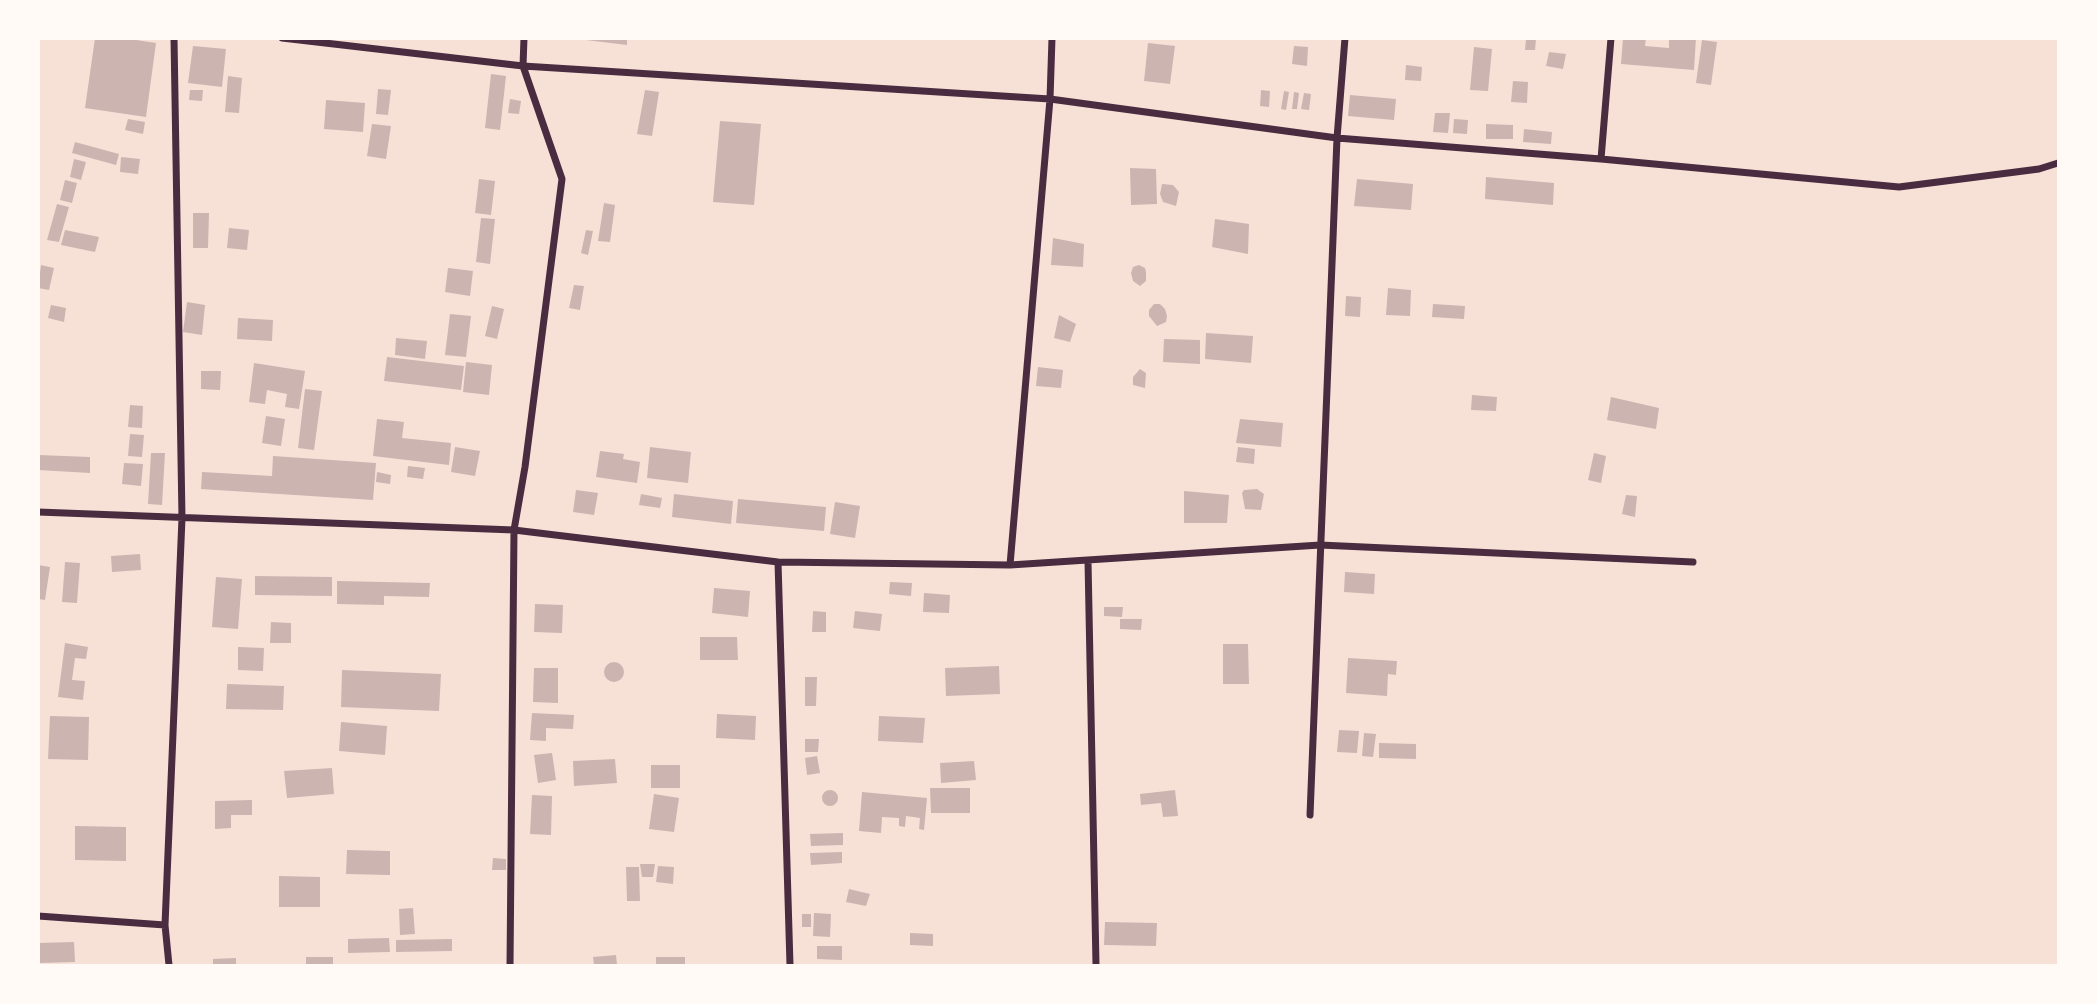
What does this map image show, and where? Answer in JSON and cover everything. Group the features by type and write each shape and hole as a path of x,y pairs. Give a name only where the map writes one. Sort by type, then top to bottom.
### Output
{"street":[{"path":"169,965 165,925 182,518 174,38"},
{"path":"282,38 523,66 1050,99 1337,138 1899,187 2039,169 2059,163"},
{"path":"510,965 514,530 525,467 562,180 523,66 524,38"},
{"path":"1010,565 1050,99 1052,38"},
{"path":"1310,815 1337,138 1345,38"},
{"path":"1601,159 1611,38"},
{"path":"38,512 514,530 778,562 1010,565 1320,545 1693,562"},
{"path":"1087,561 1096,965"},
{"path":"778,562 790,965"},
{"path":"38,916 165,925"}],"building":[{"path":"95,38 123,38 156,43 146,117 85,108"},
{"path":"627,38 627,45 586,40"},
{"path":"1623,38 1646,38 1645,46 1669,48 1669,38 1696,38 1694,70 1621,64"},
{"path":"1526,39 1536,39 1535,50 1525,50"},
{"path":"1702,40 1717,42 1711,85 1696,83"},
{"path":"1148,43 1175,46 1170,84 1144,81"},
{"path":"193,46 226,49 222,87 188,83"},
{"path":"1294,46 1308,47 1307,66 1292,64"},
{"path":"1474,47 1492,49 1488,91 1470,90"},
{"path":"1549,52 1566,54 1563,69 1546,66"},
{"path":"1406,65 1422,67 1421,81 1405,80"},
{"path":"491,74 506,76 500,130 485,128"},
{"path":"228,76 242,78 239,113 225,112"},
{"path":"1513,81 1528,82 1527,103 1511,102"},
{"path":"378,89 391,90 388,115 376,114"},
{"path":"190,90 203,90 202,101 189,100"},
{"path":"645,90 659,92 652,136 637,134"},
{"path":"1261,90 1270,91 1269,107 1260,106"},
{"path":"1284,91 1289,92 1286,110 1281,109"},
{"path":"1294,92 1299,93 1297,109 1292,109"},
{"path":"1304,93 1311,94 1309,110 1301,109"},
{"path":"1350,95 1396,99 1394,120 1348,116"},
{"path":"510,99 521,101 519,114 508,113"},
{"path":"326,100 365,103 363,132 324,129"},
{"path":"1435,113 1450,113 1448,133 1433,132"},
{"path":"128,119 145,122 143,134 125,130"},
{"path":"1454,119 1468,120 1467,134 1453,133"},
{"path":"720,121 761,124 754,205 713,202"},
{"path":"372,124 391,126 386,159 367,156"},
{"path":"1486,124 1513,125 1513,139 1486,139"},
{"path":"1524,129 1552,132 1551,144 1523,142"},
{"path":"75,142 119,154 116,165 72,153"},
{"path":"121,157 140,159 138,174 120,172"},
{"path":"74,159 86,162 81,180 70,177"},
{"path":"1130,168 1156,169 1157,204 1131,205"},
{"path":"1486,177 1554,183 1553,205 1485,199"},
{"path":"479,179 495,181 491,215 475,213"},
{"path":"1357,179 1413,184 1411,210 1354,206"},
{"path":"65,180 77,183 72,203 60,200"},
{"path":"1162,184 1173,185 1179,192 1176,206 1163,202 1160,194"},
{"path":"604,203 615,205 610,242 598,241"},
{"path":"57,204 69,207 59,242 47,240"},
{"path":"193,213 209,213 208,248 193,248"},
{"path":"481,218 495,219 490,264 476,262"},
{"path":"1215,219 1249,224 1248,254 1212,247"},
{"path":"229,228 249,230 247,250 227,248"},
{"path":"65,230 99,237 95,252 61,245"},
{"path":"586,230 593,231 588,255 581,253"},
{"path":"1053,238 1084,244 1083,267 1051,265"},
{"path":"41,265 54,268 49,290 38,288"},
{"path":"1139,265 1145,268 1146,272 1146,281 1140,286 1133,281 1131,273 1133,267"},
{"path":"448,268 473,271 470,296 445,292"},
{"path":"574,285 584,286 580,310 569,308"},
{"path":"1388,288 1411,290 1410,316 1386,315"},
{"path":"1346,296 1361,297 1360,317 1345,316"},
{"path":"187,302 205,305 202,335 183,332"},
{"path":"1154,304 1160,304 1167,316 1166,322 1157,326 1149,316 1149,310"},
{"path":"1433,304 1465,306 1464,319 1432,317"},
{"path":"51,305 66,308 64,322 48,318"},
{"path":"492,306 504,309 497,339 485,336"},
{"path":"450,314 471,316 466,357 445,355"},
{"path":"1059,315 1076,324 1070,342 1054,338"},
{"path":"238,318 273,320 272,341 237,339"},
{"path":"1206,333 1253,336 1251,363 1205,359"},
{"path":"396,338 427,341 425,359 395,355"},
{"path":"1164,339 1200,340 1200,364 1163,362"},
{"path":"387,357 464,366 461,390 384,381"},
{"path":"466,362 492,365 489,395 463,392"},
{"path":"254,363 305,371 299,409 285,407 287,394 267,390 265,404 249,402"},
{"path":"1038,367 1063,370 1061,388 1036,386"},
{"path":"1140,369 1146,373 1145,388 1133,385 1133,377"},
{"path":"201,371 221,371 220,390 201,389"},
{"path":"305,389 322,391 314,450 298,448"},
{"path":"1472,395 1497,397 1496,411 1471,410"},
{"path":"1611,397 1659,408 1656,429 1607,420"},
{"path":"130,405 143,406 142,428 128,427"},
{"path":"266,416 285,419 281,446 262,443"},
{"path":"377,419 404,422 402,438 451,443 449,465 373,456"},
{"path":"1240,419 1283,423 1281,447 1236,443"},
{"path":"130,434 144,435 142,457 128,456"},
{"path":"455,447 480,451 475,476 451,472"},
{"path":"650,447 691,452 688,483 647,478"},
{"path":"1238,447 1255,449 1254,464 1236,462"},
{"path":"600,451 624,454 623,459 640,462 637,483 596,477"},
{"path":"151,453 165,453 162,505 148,504"},
{"path":"1594,453 1606,456 1601,483 1588,480"},
{"path":"38,455 90,457 90,473 38,470"},
{"path":"273,456 376,463 373,500 201,489 202,472 272,476"},
{"path":"124,463 143,464 141,486 122,484"},
{"path":"408,466 425,468 423,479 407,477"},
{"path":"377,472 391,475 390,484 376,482"},
{"path":"1257,489 1264,494 1261,510 1245,509 1242,493 1244,490"},
{"path":"576,490 598,493 594,515 573,512"},
{"path":"1184,491 1229,495 1227,523 1184,523"},
{"path":"641,494 662,498 660,508 639,505"},
{"path":"674,494 733,501 731,524 672,517"},
{"path":"1626,495 1637,496 1635,517 1622,514"},
{"path":"738,499 826,507 824,531 736,523"},
{"path":"835,502 860,506 855,538 830,534"},
{"path":"140,554 141,570 112,572 111,556"},
{"path":"65,562 80,563 77,603 62,602"},
{"path":"38,565 50,567 45,600 38,599"},
{"path":"1345,572 1375,574 1374,594 1344,592"},
{"path":"255,576 332,577 332,596 255,595"},
{"path":"216,577 242,579 238,629 212,627"},
{"path":"337,581 430,583 429,597 384,596 384,605 337,604"},
{"path":"890,582 912,583 911,596 889,594"},
{"path":"714,588 750,591 748,617 712,613"},
{"path":"924,593 950,595 949,613 923,612"},
{"path":"535,604 563,605 562,633 534,632"},
{"path":"1104,607 1123,607 1122,617 1104,616"},
{"path":"813,611 826,612 826,632 812,632"},
{"path":"855,611 882,614 880,631 853,628"},
{"path":"1120,619 1142,619 1141,630 1120,629"},
{"path":"271,622 291,623 291,643 270,643"},
{"path":"700,637 737,637 738,660 700,660"},
{"path":"65,643 88,647 86,659 75,658 72,680 85,681 83,700 58,697"},
{"path":"1223,644 1248,644 1249,684 1223,684"},
{"path":"238,647 264,648 263,671 238,670"},
{"path":"1348,658 1397,661 1396,675 1388,674 1387,696 1346,693"},
{"path":"614,662 621,665 624,672 621,679 614,682 607,679 604,672 607,665"},
{"path":"999,666 1000,694 946,696 945,668"},
{"path":"534,668 558,668 558,703 533,702"},
{"path":"342,670 441,674 439,711 341,707"},
{"path":"805,677 817,677 816,706 805,706"},
{"path":"227,684 284,686 283,710 226,709"},
{"path":"532,713 574,715 573,729 546,728 546,741 530,740"},
{"path":"717,714 756,716 755,740 716,738"},
{"path":"50,716 89,717 88,760 48,759"},
{"path":"879,716 925,718 923,743 878,741"},
{"path":"341,722 387,726 385,755 339,751"},
{"path":"1339,730 1359,731 1357,753 1337,752"},
{"path":"1364,733 1376,734 1373,757 1362,756"},
{"path":"805,739 819,739 818,752 805,752"},
{"path":"1379,743 1416,744 1416,759 1379,758"},
{"path":"552,753 556,780 538,783 534,755"},
{"path":"817,756 820,773 807,775 805,758"},
{"path":"615,759 617,783 574,786 573,761"},
{"path":"974,761 976,780 941,783 940,763"},
{"path":"651,765 680,765 680,788 651,788"},
{"path":"332,768 334,794 287,798 284,771"},
{"path":"930,788 970,788 970,813 931,813"},
{"path":"830,790 836,792 836,804 830,806 824,804 822,798 824,792"},
{"path":"1175,790 1178,816 1163,817 1161,803 1141,805 1140,794"},
{"path":"862,792 927,798 924,830 919,829 920,818 906,816 905,827 899,826 899,818 882,817 881,833 859,831"},
{"path":"654,794 679,798 674,832 649,829"},
{"path":"532,795 552,796 551,835 530,834"},
{"path":"252,800 252,815 231,815 231,828 215,829 215,801"},
{"path":"75,826 126,827 126,861 75,860"},
{"path":"843,833 843,845 811,846 810,834"},
{"path":"347,850 390,851 390,875 346,874"},
{"path":"842,852 842,863 811,865 810,853"},
{"path":"493,858 506,859 506,870 492,870"},
{"path":"640,864 655,864 653,877 642,877"},
{"path":"658,866 674,867 673,884 656,882"},
{"path":"626,867 639,867 640,901 627,901"},
{"path":"279,876 320,877 320,907 279,907"},
{"path":"849,889 870,894 866,906 846,902"},
{"path":"413,908 415,934 400,935 399,909"},
{"path":"814,913 831,914 830,937 813,936"},
{"path":"802,914 811,914 811,927 802,927"},
{"path":"1105,922 1157,923 1156,946 1104,945"},
{"path":"910,933 933,934 933,946 910,945"},
{"path":"389,938 390,952 348,953 348,939"},
{"path":"452,939 452,951 396,952 396,940"},
{"path":"74,942 75,962 38,963 38,943"},
{"path":"817,946 842,946 842,960 817,959"},
{"path":"616,955 617,965 594,965 593,957"},
{"path":"306,957 333,957 333,965 306,965"},
{"path":"656,957 685,957 685,965 656,965"},
{"path":"236,958 236,965 213,965 213,959"}]}
